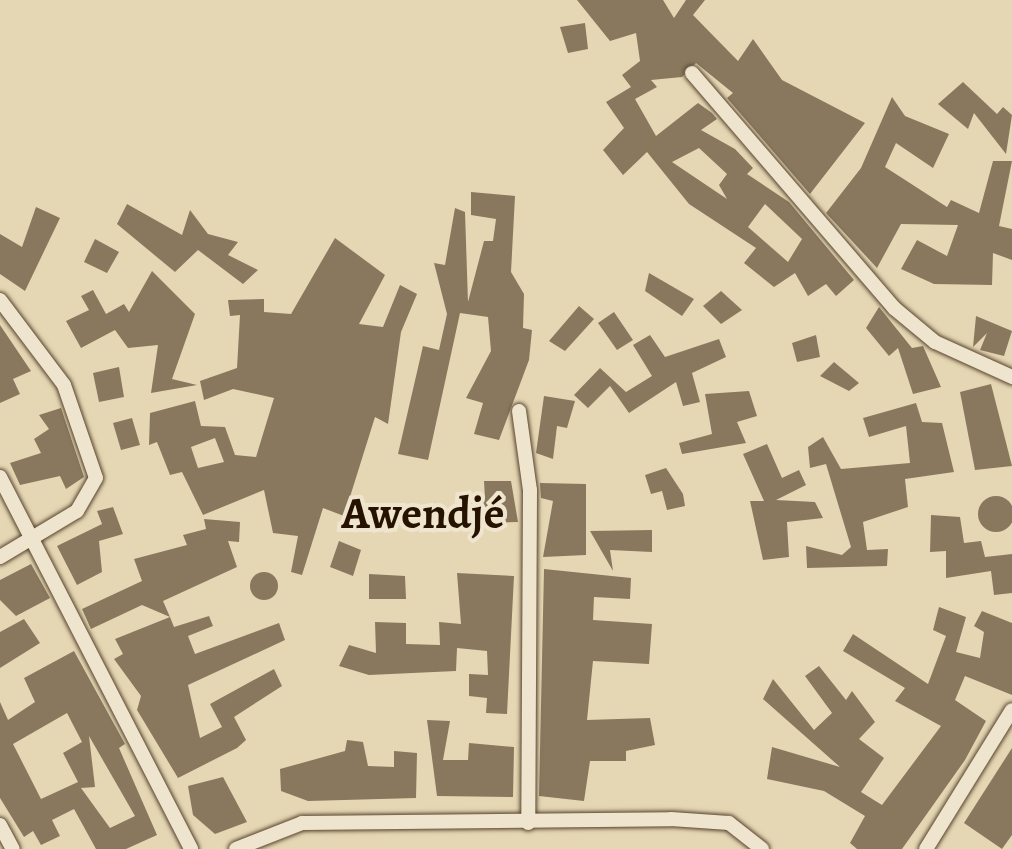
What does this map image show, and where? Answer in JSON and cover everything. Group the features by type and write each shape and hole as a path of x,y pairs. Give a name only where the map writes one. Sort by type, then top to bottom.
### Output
{"street":[{"path":"692,73 894,308 935,342 1012,377"},
{"path":"0,300 64,385 96,465 86,502 0,557"},
{"path":"519,411 530,490 528,822"},
{"path":"0,477 191,849"},
{"path":"926,849 1012,710"},
{"path":"236,849 302,823 528,822 729,823 762,849"},
{"path":"0,825 13,849"}],"building":[{"path":"577,0 663,0 674,18 686,0 705,0 693,15 738,61 753,39 782,80 865,123 810,194 727,98 733,93 696,63 682,77 651,80 657,87 635,99 656,136 698,103 712,113 717,119 701,130 735,149 753,168 747,174 789,202 854,280 836,296 826,284 808,296 795,273 774,287 744,263 756,248 689,204 647,152 623,175 603,150 624,128 606,102 631,87 622,75 640,61 636,33 610,41","holes":["699,148 727,174 719,185 727,199 672,162","765,204 802,239 788,262 748,227"]},
{"path":"585,23 588,49 568,53 560,27"},
{"path":"963,82 997,114 1003,107 1012,115 1006,154 974,113 968,129 938,104"},
{"path":"892,97 905,116 949,134 933,168 896,143 885,167 947,207 951,200 979,213 993,161 1012,161 999,226 1012,229 1012,260 993,253 992,285 934,284 901,269 917,240 947,256 958,225 901,224 877,268 826,213 861,168"},
{"path":"471,192 515,196 511,272 524,294 523,328 532,330 529,360 499,440 474,434 483,403 466,398 491,351 488,317 460,313 428,460 398,454 423,346 439,350 447,314 434,263 445,265 455,208 465,212 468,302 484,241 493,241 496,219 471,215"},
{"path":"127,204 182,235 190,210 208,234 238,242 228,255 258,270 243,284 198,250 175,272 117,224"},
{"path":"36,207 60,218 25,291 0,274 0,234 22,247"},
{"path":"335,238 385,275 359,324 383,327 400,285 417,294 401,332 388,424 375,417 344,516 323,508 302,575 291,572 298,536 273,533 264,490 203,515 182,472 170,475 157,442 149,445 150,413 195,401 201,426 225,427 235,455 256,457 274,398 233,389 204,400 200,381 237,368 240,315 230,316 228,300 264,299 264,312 291,314","holes":["215,438 224,462 198,468 191,447"]},
{"path":"95,239 119,252 107,273 84,262"},
{"path":"152,271 195,314 172,379 197,385 151,393 158,345 128,348 115,330 81,348 66,321 89,310 81,296 93,290 106,314 124,304 129,312"},
{"path":"649,273 694,299 682,316 645,291"},
{"path":"721,291 742,310 721,324 703,306"},
{"path":"579,306 594,319 565,351 549,341"},
{"path":"879,307 912,348 923,346 941,387 913,394 898,348 889,356 866,328"},
{"path":"614,312 633,340 617,350 598,323"},
{"path":"976,316 1012,331 1004,356 980,350 987,333 973,347"},
{"path":"0,325 31,371 13,379 20,394 0,403"},
{"path":"650,335 665,357 719,339 726,357 692,373 700,402 683,406 676,382 629,413 610,386 588,408 574,395 600,368 626,392 652,376 633,345"},
{"path":"816,335 820,357 797,362 792,343"},
{"path":"834,362 859,383 849,391 820,376"},
{"path":"119,367 124,397 99,402 93,373"},
{"path":"991,384 1012,466 975,470 960,392"},
{"path":"749,391 757,416 737,422 746,443 682,454 679,443 712,434 705,394"},
{"path":"544,396 575,401 567,428 557,426 553,459 536,453"},
{"path":"916,403 922,422 942,423 954,472 905,479 908,507 863,522 867,550 888,549 887,566 807,568 806,546 842,555 851,547 826,464 810,468 808,447 823,437 841,469 910,463 906,426 869,437 863,418"},
{"path":"61,408 84,477 66,489 60,476 20,485 10,463 41,453 34,439 49,429 39,415"},
{"path":"132,418 140,445 121,450 113,423"},
{"path":"767,444 782,478 799,470 806,485 776,500 815,502 823,518 787,522 789,557 763,560 750,501 764,501 743,454"},
{"path":"666,468 683,494 685,506 667,510 662,491 651,494 645,475"},
{"path":"484,481 511,481 518,522 472,523 470,498 485,498"},
{"path":"540,483 586,484 586,555 543,557 553,501 541,498"},
{"path":"996,496 1009,501 1014,514 1009,527 996,532 983,527 978,514 983,501"},
{"path":"113,507 123,534 99,541 102,572 77,585 57,546 102,524 97,511"},
{"path":"931,515 960,517 964,543 981,541 985,557 1012,554 1012,593 994,595 991,571 946,578 946,551 930,552"},
{"path":"204,519 240,522 239,542 228,541 237,567 163,601 170,617 142,605 91,629 82,609 142,581 134,559 187,545 183,535 206,529"},
{"path":"652,530 652,552 610,550 613,571 590,531"},
{"path":"339,541 361,550 353,576 330,567"},
{"path":"31,564 50,598 16,616 0,600 0,580"},
{"path":"544,569 631,578 630,599 594,597 593,620 652,624 649,664 593,661 587,720 650,718 655,745 626,751 626,761 590,761 584,801 539,796"},
{"path":"264,572 274,576 278,586 274,596 264,600 254,596 250,586 254,576"},
{"path":"457,573 514,576 507,714 486,713 487,698 469,696 469,674 488,675 487,651 457,648 456,671 369,675 339,666 349,645 376,653 375,622 406,623 406,644 440,645 439,622 461,624"},
{"path":"369,574 405,576 406,599 369,599"},
{"path":"939,607 966,617 956,652 980,658 984,632 974,626 982,611 1012,623 1012,695 965,676 955,700 986,721 965,760 902,849 857,849 850,843 865,816 824,791 767,779 772,747 840,767 763,699 773,679 814,730 832,713 805,676 819,666 846,700 852,691 875,722 859,739 884,758 861,792 882,805 941,726 895,701 905,688 843,651 853,634 928,684 946,636 933,630"},
{"path":"209,616 213,626 188,636 195,654 279,623 285,640 188,685 200,738 222,727 210,704 274,669 282,686 234,717 246,740 237,748 178,778 137,710 141,696 114,659 123,654 115,639 170,617 174,627"},
{"path":"24,619 40,643 0,668 0,632"},
{"path":"74,651 125,744 119,748 157,835 126,849 96,849 74,809 52,820 60,836 41,845 33,831 24,837 0,798 0,702 8,720 35,702 24,678","holes":["67,713 82,742 63,753 78,782 41,799 13,744","89,736 135,816 110,828 81,788 95,787"]},
{"path":"427,720 450,721 443,760 468,760 469,743 514,747 513,797 437,796"},
{"path":"347,740 363,742 368,766 394,767 394,751 417,753 416,798 308,801 281,791 280,769 345,751"},
{"path":"1012,748 1012,835 1002,849 964,823"},
{"path":"223,777 247,822 215,834 193,815 188,786"}],"district":[{"name":"Awendjé","path":"423,514"}]}
